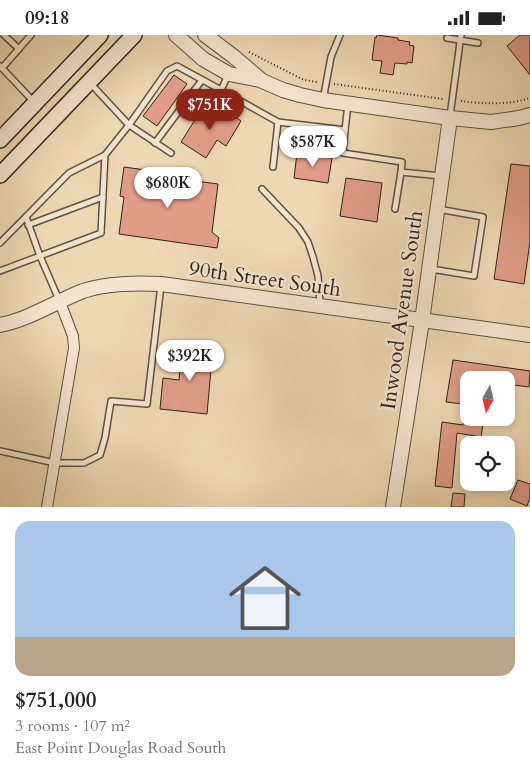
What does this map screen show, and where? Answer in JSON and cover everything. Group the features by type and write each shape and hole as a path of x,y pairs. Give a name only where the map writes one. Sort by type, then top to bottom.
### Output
{"main road":[{"path":"0,140 100,35"},
{"path":"0,175 134,35"}],"street":[{"path":"176,35 204,59 228,74 260,80 282,90 300,95 348,104 491,122 530,115"},
{"path":"205,35 238,52"},
{"path":"216,35 238,52 260,80"},
{"name":"Inwood Avenue South","path":"393,507 422,321 450,118"},
{"name":"90th Street South","path":"0,325 24,319 84,291 101,287 139,283 161,284 530,335"},
{"path":"47,507 74,348 73,336 60,302"}],"lane":[{"path":"4,35 18,49"},
{"path":"31,35 1,67 35,103"},
{"path":"323,100 331,57 340,35"},
{"path":"450,118 461,37"},
{"path":"447,38 461,37 478,43"},
{"path":"0,243 70,173 105,155 167,71 177,66 278,122 345,130"},
{"path":"221,90 228,74"},
{"path":"155,143 202,80"},
{"path":"89,81 129,125 171,153"},
{"path":"348,104 343,153 402,162 395,209"},
{"path":"273,167 278,122"},
{"path":"0,271 101,233 105,155"},
{"path":"401,172 442,176"},
{"path":"262,189 300,228 308,242 318,276 320,307"},
{"path":"28,225 103,197"},
{"path":"428,269 474,276 483,217 437,209"},
{"path":"26,217 40,257 60,302"},
{"path":"0,451 55,463 84,463 100,455 105,438 111,401 147,404 161,284"}],"path":[{"path":"238,52 304,81 466,102 496,103 530,98"}],"building":[{"path":"377,35 410,42 409,45 414,46 412,63 395,63 393,75 380,73 382,61 372,60 375,37"},
{"path":"520,35 530,35 530,75 507,46"},
{"path":"174,75 187,84 157,126 143,116"},
{"path":"205,104 227,118 230,113 241,121 226,146 217,140 206,158 181,142"},
{"path":"297,153 332,158 328,183 294,178"},
{"path":"511,164 530,166 530,242 524,284 494,279"},
{"path":"124,167 153,171 152,175 218,184 212,232 219,238 217,248 119,234 124,197 120,196"},
{"path":"346,178 382,183 377,222 340,216"},
{"path":"183,344 213,347 207,414 160,409 163,378 179,380"},
{"path":"453,360 530,371 529,387 515,385 515,371 460,371 460,404 446,402"},
{"path":"442,422 460,426 483,426 481,436 457,433 452,488 435,486"},
{"path":"518,480 530,484 530,497 527,506 510,499 515,491"},
{"path":"453,493 465,494 464,507 451,507"}]}
